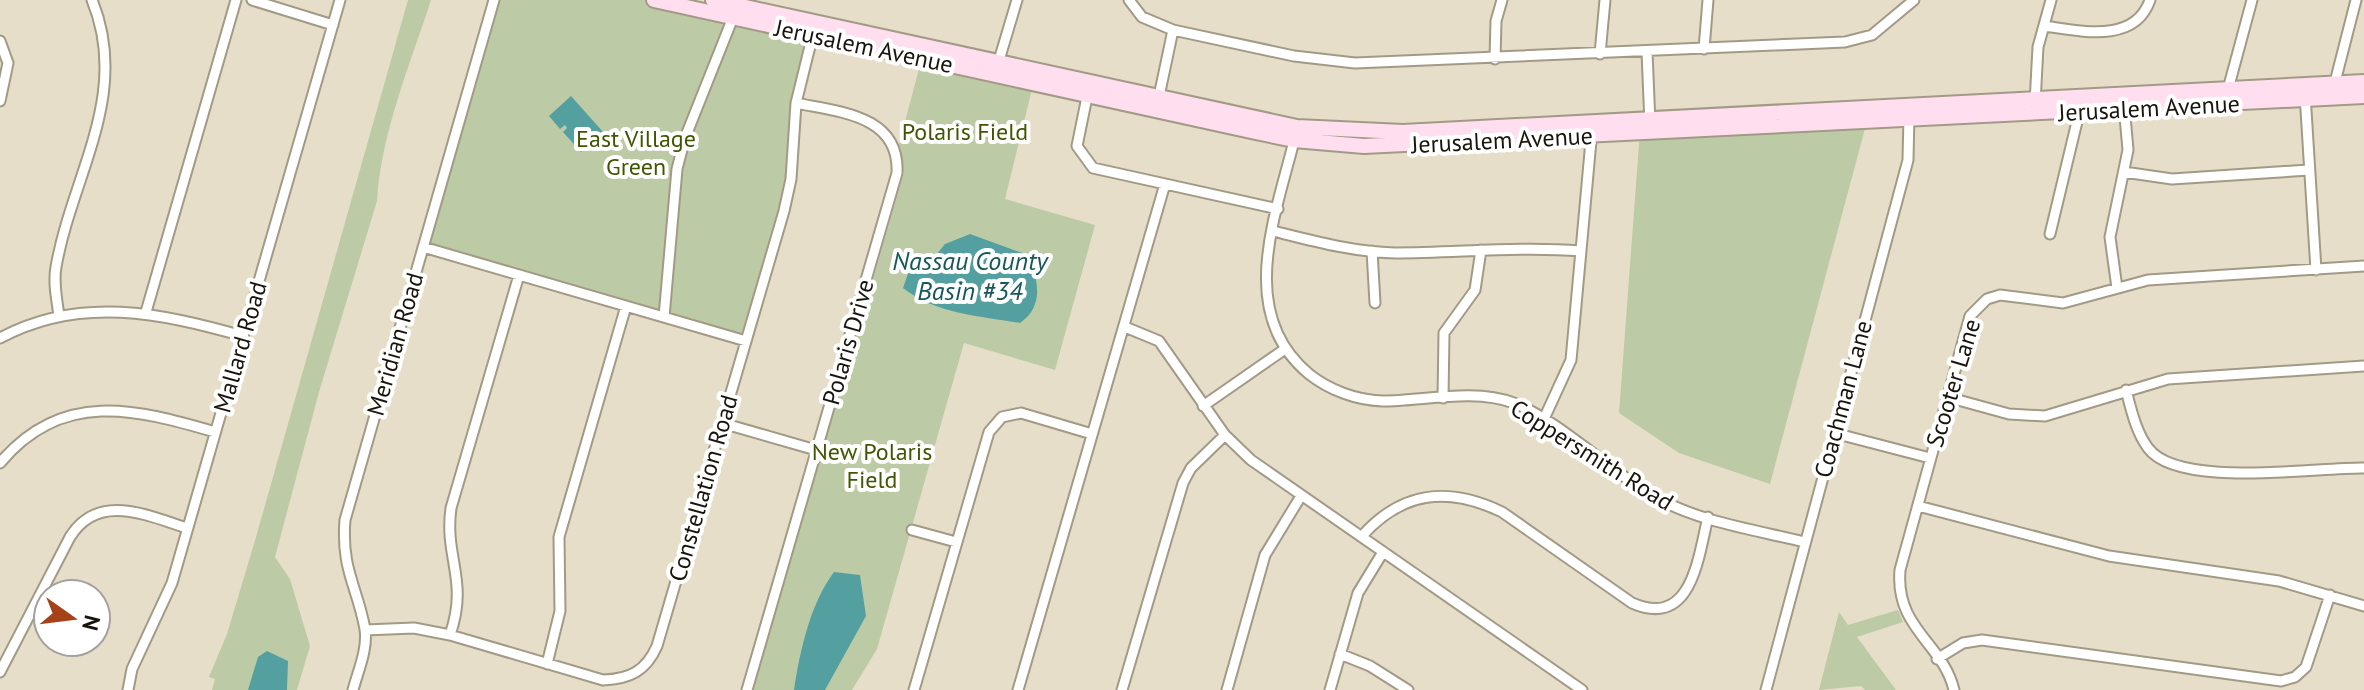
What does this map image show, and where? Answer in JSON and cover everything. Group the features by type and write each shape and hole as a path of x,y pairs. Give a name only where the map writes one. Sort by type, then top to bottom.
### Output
{"main road":[{"name":"Jerusalem Avenue","path":"654,0 736,7"},
{"name":"Jerusalem Avenue","path":"713,0 814,29 1296,134 1470,135 2124,104 2334,91 2364,82"},
{"name":"Jerusalem Avenue","path":"2334,91 2364,96"}],"street":[{"path":"59,316 56,267 102,109 107,77 103,31 92,0"},
{"path":"146,312 236,0"},
{"path":"252,0 333,25"},
{"name":"Mallard Road","path":"128,690 132,669 163,606 187,528 340,0"},
{"name":"Meridian Road","path":"353,690 365,646 365,630 345,563 345,520 494,0"},
{"path":"997,68 1017,0"},
{"path":"1129,0 1142,17 1173,30 1323,60 1401,64 1860,39 1888,25 1914,0"},
{"path":"1495,59 1496,21 1502,0"},
{"path":"1600,54 1605,0"},
{"path":"1704,49 1708,0"},
{"path":"2035,108 2036,64 2051,0"},
{"path":"2044,26 2080,31 2122,29 2137,23 2150,0"},
{"path":"2226,98 2252,0"},
{"path":"2334,91 2356,0"},
{"path":"664,317 677,169 685,138 736,7"},
{"name":"Constellation Road","path":"365,630 414,628 450,635 603,680 627,684 645,666 657,646 784,211 791,179 796,103 814,29"},
{"path":"1157,104 1173,30"},
{"path":"0,41 8,63 0,101"},
{"path":"1647,52 1650,126"},
{"path":"1088,89 1077,146 1086,163 1093,168 1278,209"},
{"path":"2305,93 2316,270"},
{"name":"Polaris Drive","path":"747,690 897,162 892,142 875,124 796,103"},
{"path":"2117,288 2110,237 2128,150 2124,104"},
{"path":"2050,234 2082,105"},
{"name":"Coachman Lane","path":"1766,690 1908,160 1909,114"},
{"path":"1543,421 1571,360 1592,129"},
{"name":"Coppersmith Road","path":"1296,134 1273,231 1265,293 1269,313 1285,349 1315,378 1353,396 1379,401 1496,397 1517,404 1653,496 1708,517 1805,542"},
{"path":"2124,172 2172,179 2309,170"},
{"path":"1018,690 1165,184"},
{"path":"1273,231 1372,251 1581,251"},
{"path":"423,247 746,341"},
{"path":"1443,398 1444,333 1475,290 1481,250"},
{"path":"1372,251 1375,303"},
{"name":"Scooter Lane","path":"1954,690 1952,678 1911,624 1899,588 1930,458 1970,316 1987,299 2010,295 2063,303 2148,280 2364,266"},
{"path":"450,635 459,609 460,588 451,543 451,508 519,275"},
{"path":"547,664 560,611 559,537 626,306"},
{"path":"0,338 59,316 98,310 146,312 243,336"},
{"path":"1125,327 1159,341 1225,435 1301,496 1582,690"},
{"path":"1203,406 1285,349"},
{"path":"1947,397 2028,417 2057,413 2168,379 2364,366"},
{"path":"2126,390 2148,449 2173,465 2241,474 2364,468"},
{"path":"0,463 43,427 80,413 107,409 145,412 215,432"},
{"path":"914,690 989,432 1002,417 1021,413 1092,434"},
{"path":"722,423 816,450"},
{"path":"1834,433 1930,458"},
{"path":"1122,690 1183,483 1191,468 1225,435"},
{"path":"1227,690 1265,555 1301,496"},
{"path":"1362,536 1376,520 1401,503 1461,498 1481,502 1502,512 1632,603 1653,610 1670,605 1687,591 1708,517"},
{"path":"1918,506 2109,556 2279,581 2364,606"},
{"path":"0,672 70,537 82,521 92,514 113,509 187,528"},
{"path":"912,530 956,542"},
{"path":"1330,690 1358,593 1383,552"},
{"path":"1937,659 1963,643 1982,640 2281,681 2295,677 2306,667 2330,595"},
{"path":"1340,654 1370,666 1408,690"}],"green space":[{"path":"408,0 431,0 390,125 377,201 319,392 275,557 290,579 310,646 297,690 212,690 215,679 209,677 227,634 256,537"},
{"name":"East Village Green","path":"493,0 681,0 813,30 790,126 790,179 744,341 423,248"},
{"path":"920,65 1032,89 1005,199 1095,225 1055,370 964,343 877,649 852,690 753,690 859,311 864,311 904,172 897,169 896,156"},
{"path":"1867,121 1770,484 1679,453 1619,413 1640,131"},
{"path":"1898,610 1903,622 1857,637 1896,690 1865,690 1861,686 1819,690 1839,612 1848,625"}],"water":[{"path":"571,96 604,133 581,152 563,132 567,128 565,125 560,129 549,116"},
{"name":"Nassau County Basin #34","path":"970,234 1028,255 1037,292 1033,309 1020,323 944,309 903,288 911,265 931,261 945,244"},
{"path":"834,572 860,575 866,616 825,690 794,690 812,613"},
{"path":"267,651 288,661 287,690 248,690 258,657"}],"park label":[{"name":"Polaris Field","path":"965,131"},
{"name":"New Polaris Field","path":"872,465"}]}
